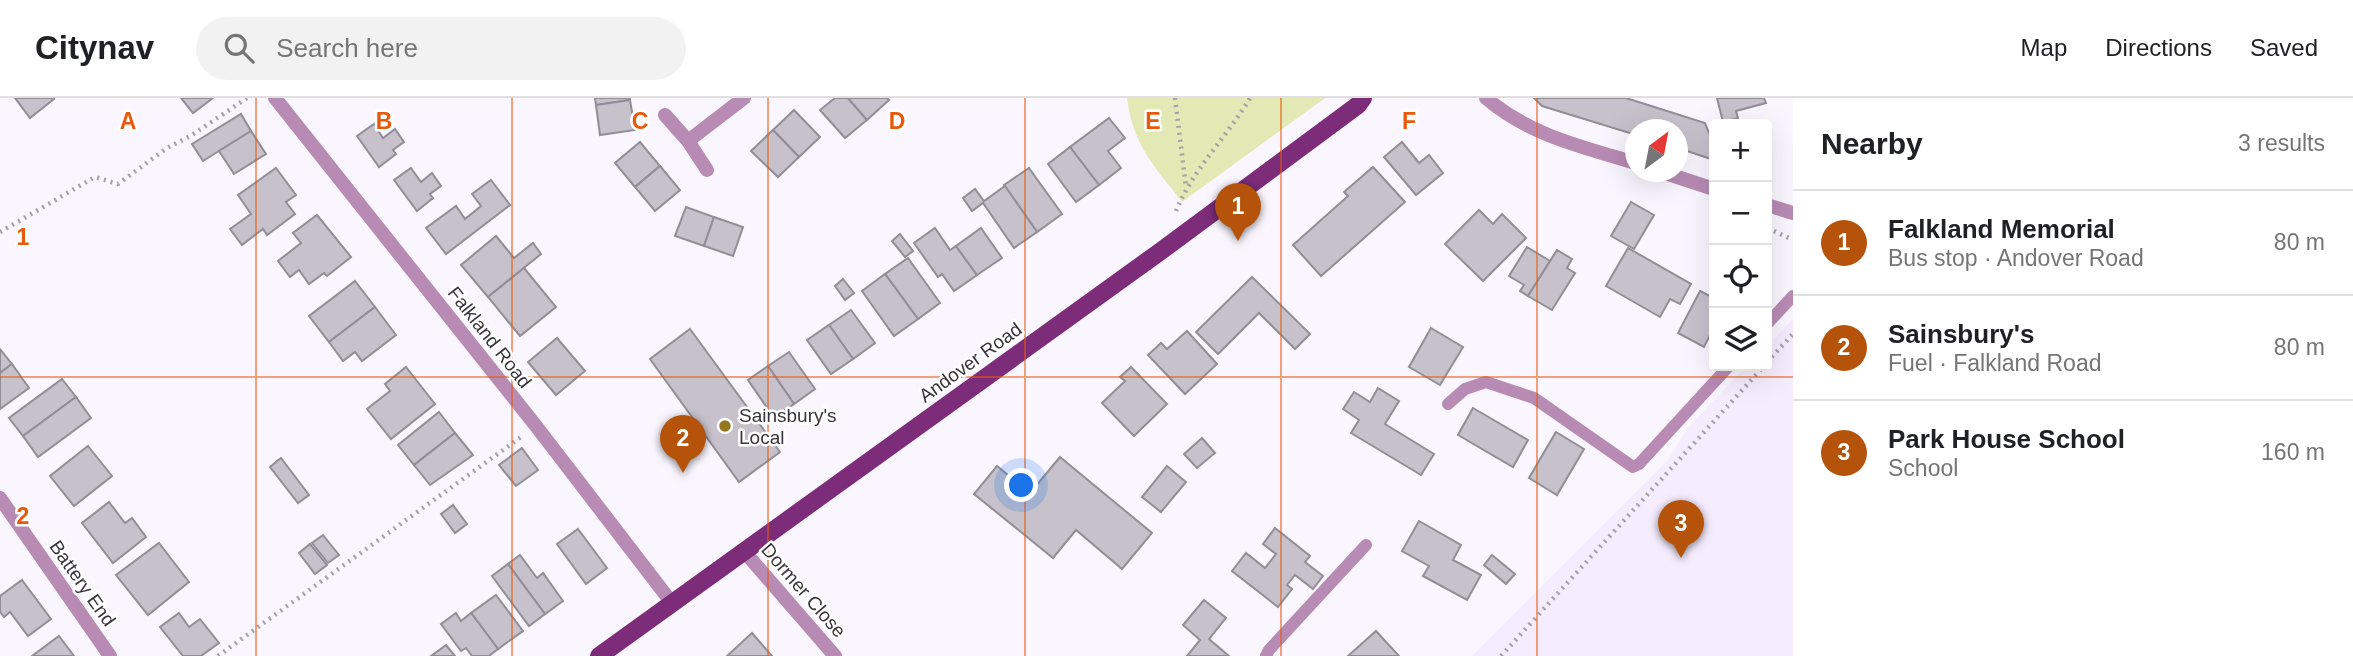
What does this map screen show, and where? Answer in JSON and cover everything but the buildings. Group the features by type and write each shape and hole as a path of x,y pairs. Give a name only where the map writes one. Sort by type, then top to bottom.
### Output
{"main road":[{"name":"Andover Road","path":"610,653 743,550 1161,251 1359,105 1363,98"}],"street":[{"name":"Falkland Road","path":"275,98 536,426 672,603"},
{"path":"688,141 744,98"},
{"path":"1486,98 1508,116 1545,135 1625,160"},
{"path":"665,115 688,141 707,170"},
{"path":"1688,180 1709,187"},
{"path":"1772,207 1793,213"},
{"name":"Battery End","path":"0,498 110,656"},
{"name":"Dormer Close","path":"743,550 835,656"}],"lane":[{"path":"1772,319 1793,296"},
{"path":"1448,404 1465,389 1486,382 1534,398 1633,467 1639,464 1724,371"},
{"path":"1266,656 1366,545"}],"path":[{"path":"0,232 95,177 118,184 167,148 192,135 247,98"},
{"path":"1175,98 1186,187"},
{"path":"1176,213 1186,187 1250,98"},
{"path":"1772,230 1793,240"},
{"path":"1772,356 1793,334"},
{"path":"1501,656 1759,371"},
{"path":"218,656 536,426"}],"shaded area":[{"path":"1793,319 1793,656 1472,656 1668,460 1689,426 1742,371 1772,371 1772,341"}],"green space":[{"path":"1127,98 1325,98 1182,202 1146,154 1134,129"}],"place":[{"name":"Falkland Memorial","path":"1238,241"},
{"name":"Sainsbury's Local","path":"725,426"},
{"name":"Sainsbury's","path":"683,473"},
{"name":"Park House School","path":"1681,558"}]}
